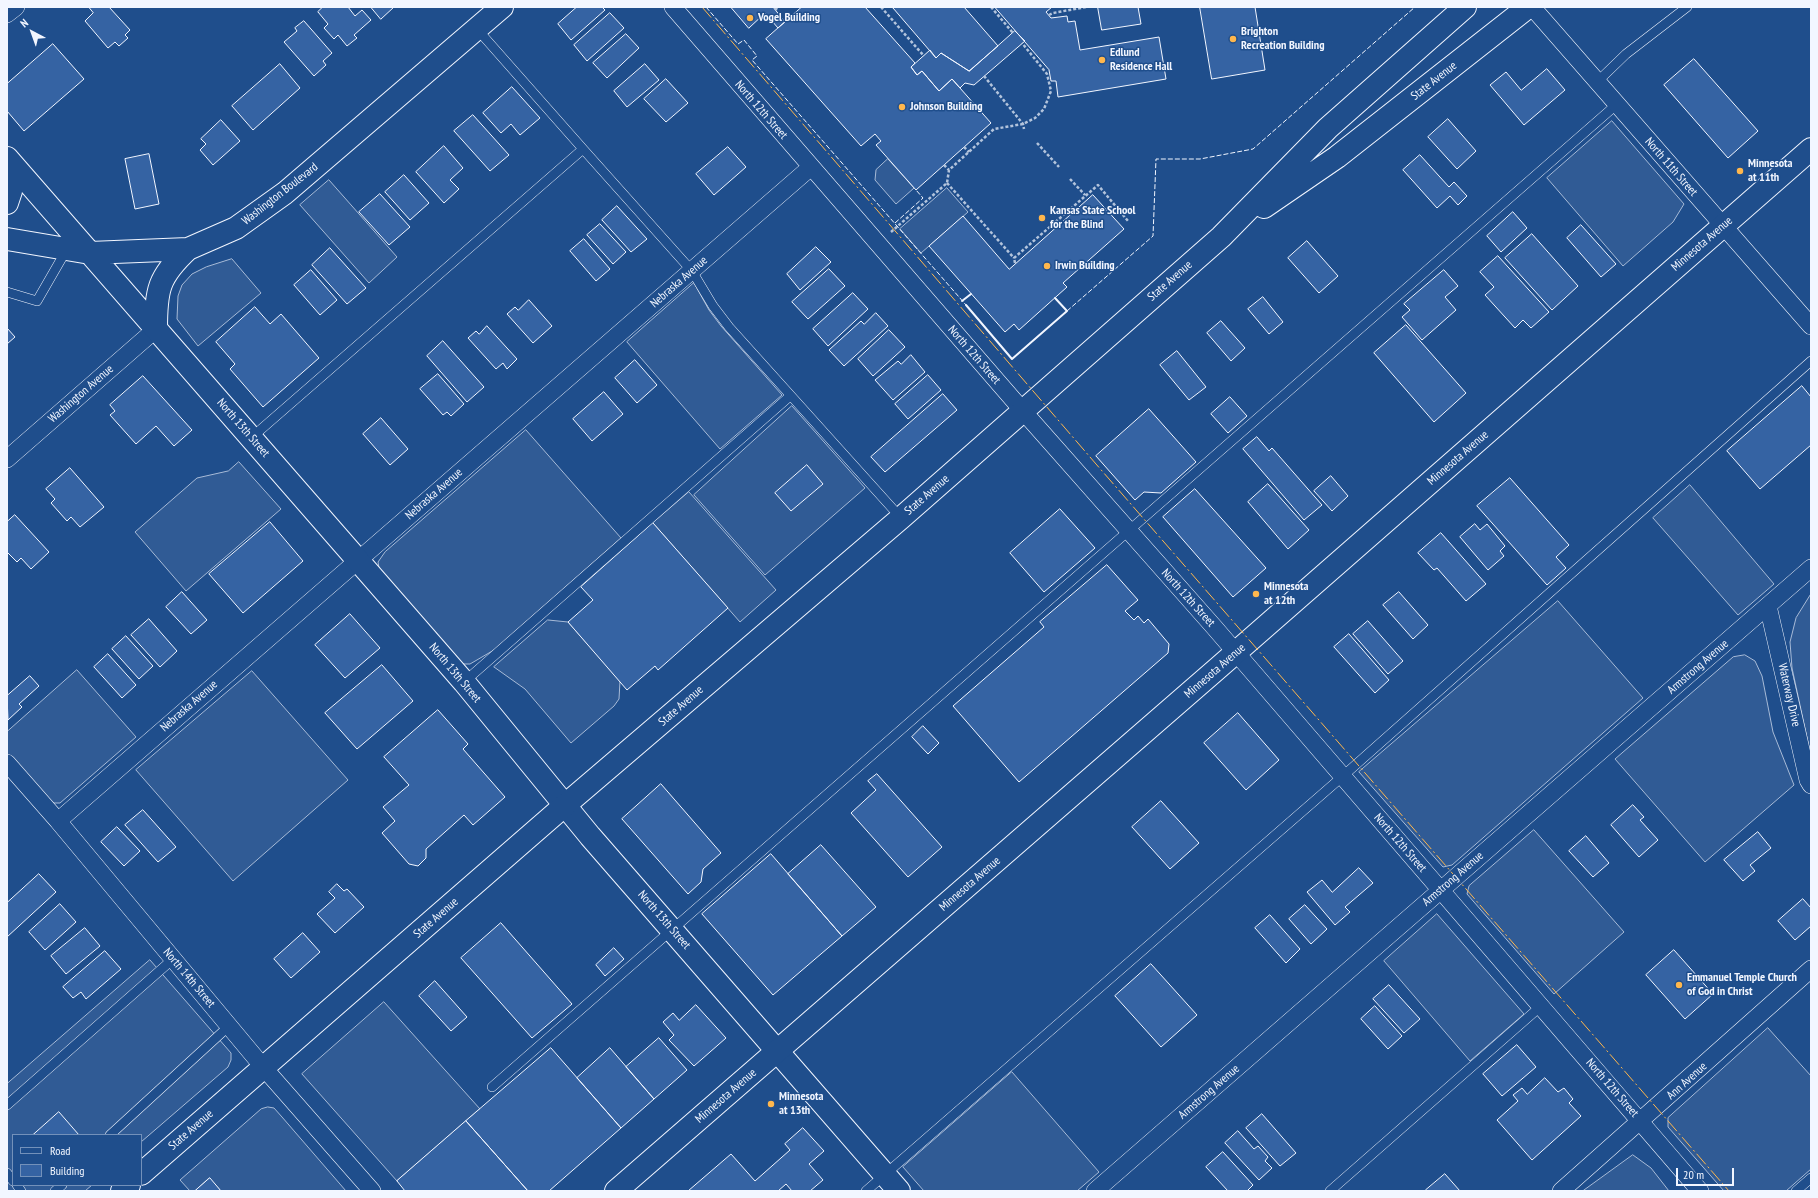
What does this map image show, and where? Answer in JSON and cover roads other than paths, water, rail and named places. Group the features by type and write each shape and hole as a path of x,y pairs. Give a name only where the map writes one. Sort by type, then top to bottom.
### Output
{"main road":[{"name":"Washington Boulevard","path":"7,239 90,253 188,249 236,228 285,193 502,7"},
{"name":"State Avenue","path":"142,1173 564,806 901,518 1221,237 1328,128 1465,7"},
{"name":"State Avenue","path":"1221,237 1337,157 1528,7"},
{"name":"Minnesota Avenue","path":"616,1191 1236,652 1811,149"},
{"path":"7,159 10,191 7,203"},
{"name":"North 13th Street","path":"7,159 464,682 564,806 899,1191"},
{"path":"156,329 156,306 160,286 171,265 188,249"}],"street":[{"path":"7,14 16,7"},
{"name":"North 12th Street","path":"673,7 1023,411 1236,652 1700,1191"},
{"name":"North 11th Street","path":"1532,7 1616,105 1811,326"},
{"name":"Nebraska Avenue","path":"58,821 811,167"},
{"name":"Washington Avenue","path":"7,459 156,329"},
{"name":"Armstrong Avenue","path":"1095,1191 1811,568"},
{"name":"Waterway Drive","path":"1768,606 1808,780 1811,785"},
{"name":"North 14th Street","path":"7,763 58,821 264,1068 372,1191"},
{"name":"Ann Avenue","path":"1562,1191 1811,969"}],"lane":[{"path":"1597,82 1626,54 1687,7"},
{"path":"477,29 692,271 713,306 729,327 901,518"},
{"path":"492,1087 1616,105"},
{"path":"251,438 583,149"},
{"path":"7,292 37,300 67,249"},
{"path":"866,1191 1343,776 1811,360"},
{"path":"464,682 790,396"},
{"path":"7,1105 173,959"},
{"path":"1330,1191 1541,1006"},
{"path":"111,1134 230,1026"},
{"path":"1796,1191 1811,1178"}],"place":[{"name":"Vogel Building","path":"750,18"},
{"name":"Brighton Recreation Building","path":"1233,39"},
{"name":"Edlund Residence Hall","path":"1102,60"},
{"name":"Johnson Building","path":"902,107"},
{"name":"Minnesota at 11th","path":"1740,171"},
{"name":"Kansas State School for the Blind","path":"1042,218"},
{"name":"Irwin Building","path":"1047,266"},
{"name":"Minnesota at 12th","path":"1256,594"},
{"name":"Emmanuel Temple Church of God in Christ","path":"1679,985"},
{"name":"Minnesota at 13th","path":"771,1104"}]}
